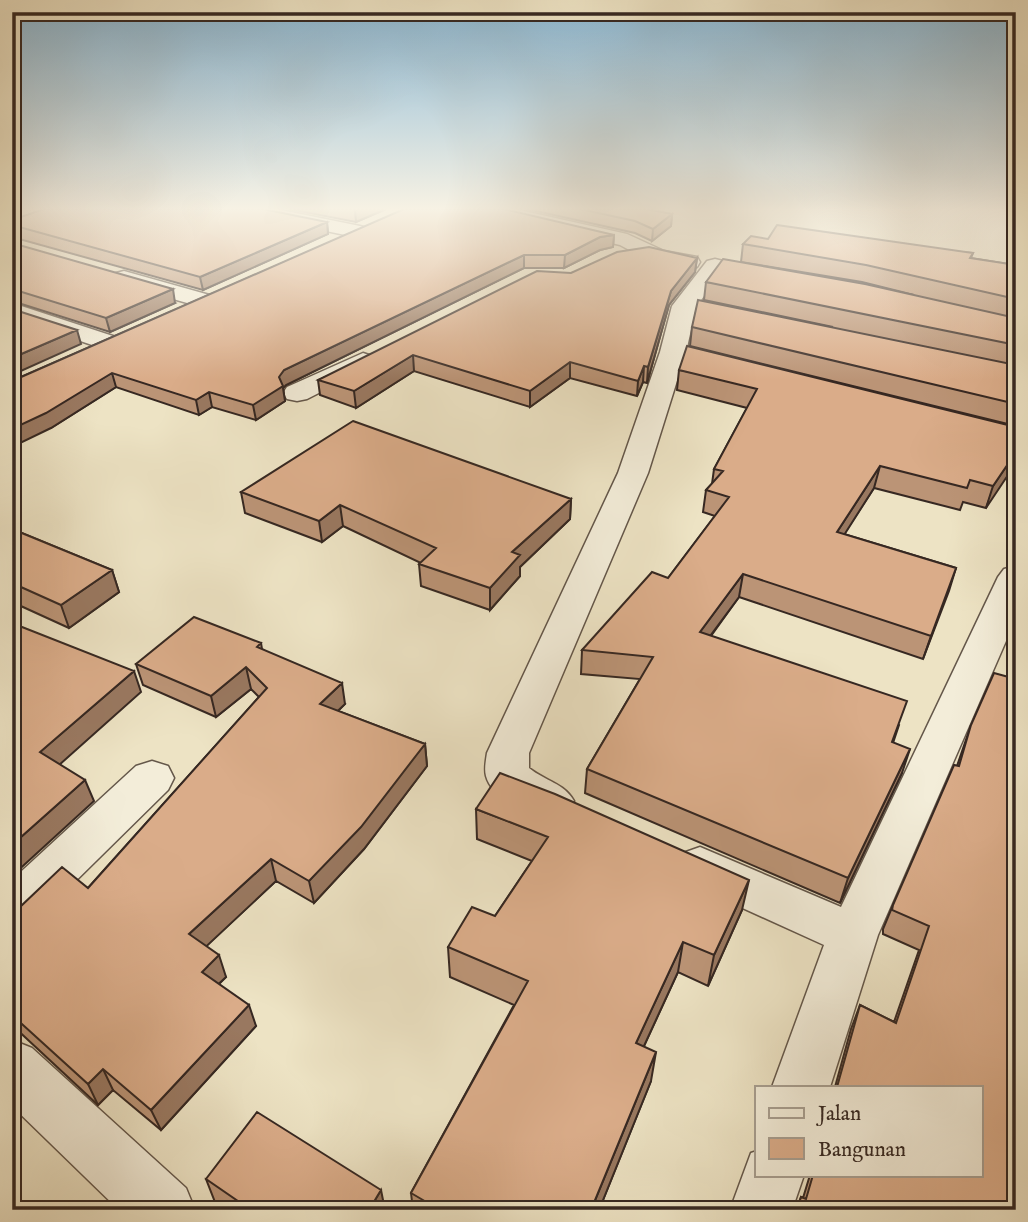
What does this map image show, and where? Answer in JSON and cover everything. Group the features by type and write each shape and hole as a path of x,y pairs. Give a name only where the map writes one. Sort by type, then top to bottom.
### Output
{"street":[{"path":"715,266 742,271"},
{"path":"587,816 523,788 507,775 508,753 633,473 673,352 684,306 715,266"},
{"path":"102,271 205,301"},
{"path":"169,317 229,290"},
{"path":"684,306 713,312"},
{"path":"12,310 110,343"},
{"path":"85,354 133,333"},
{"path":"297,393 387,348"},
{"path":"673,352 700,359"},
{"path":"801,1086 853,934 1016,577"},
{"path":"12,911 152,778"},
{"path":"663,850 853,934"},
{"path":"12,1067 142,1203"},
{"path":"761,1210 773,1176"}],"building":[{"path":"12,266 93,266 173,289 106,318 12,289"},
{"path":"160,266 225,266 200,277"},
{"path":"274,266 501,266 284,370 279,377 283,386 253,405 209,392 196,400 112,373 46,413 12,429 12,381"},
{"path":"586,266 691,266 671,291 648,367 644,366 638,381 570,362 530,391 413,355 354,391 318,380 537,271 571,273"},
{"path":"718,266 763,266 865,284 1016,318 1016,345 706,282"},
{"path":"871,266 1016,266 1016,299"},
{"path":"698,300 1016,365 1016,404 692,327"},
{"path":"12,309 77,330 12,358"},
{"path":"687,346 1016,427 1016,452 993,486 970,480 967,488 880,466 837,532 956,568 931,636 743,574 700,632 907,701 892,742 910,749 848,878 587,769 653,657 582,650 652,572 668,578 729,497 706,490 723,471 714,469 757,389 679,370"},
{"path":"353,421 571,499 512,552 520,555 490,588 419,564 436,548 340,505 319,521 241,492"},
{"path":"12,529 112,570 61,605 12,583"},
{"path":"194,617 261,643 257,647 342,683 320,704 425,744 361,827 309,881 271,859 189,934 219,955 202,972 249,1005 151,1110 103,1069 88,1084 12,1015 12,909 21,906 62,867 88,888 267,688 246,667 211,696 136,664"},
{"path":"22,627 134,671 40,752 85,780 12,845 12,633"},
{"path":"994,673 1016,679 1016,1210 797,1210 801,1197 806,1199 813,1176 982,1176 982,1086 837,1086 860,1005 896,1023 929,926 892,910 893,905 954,765 959,766 971,725"},
{"path":"500,773 555,794 749,880 714,955 683,942 636,1043 656,1052 591,1210 440,1210 411,1193 528,981 448,947 472,907 495,916 548,837 476,809"},
{"path":"257,1112 381,1190 369,1210 251,1210 206,1179"}]}
